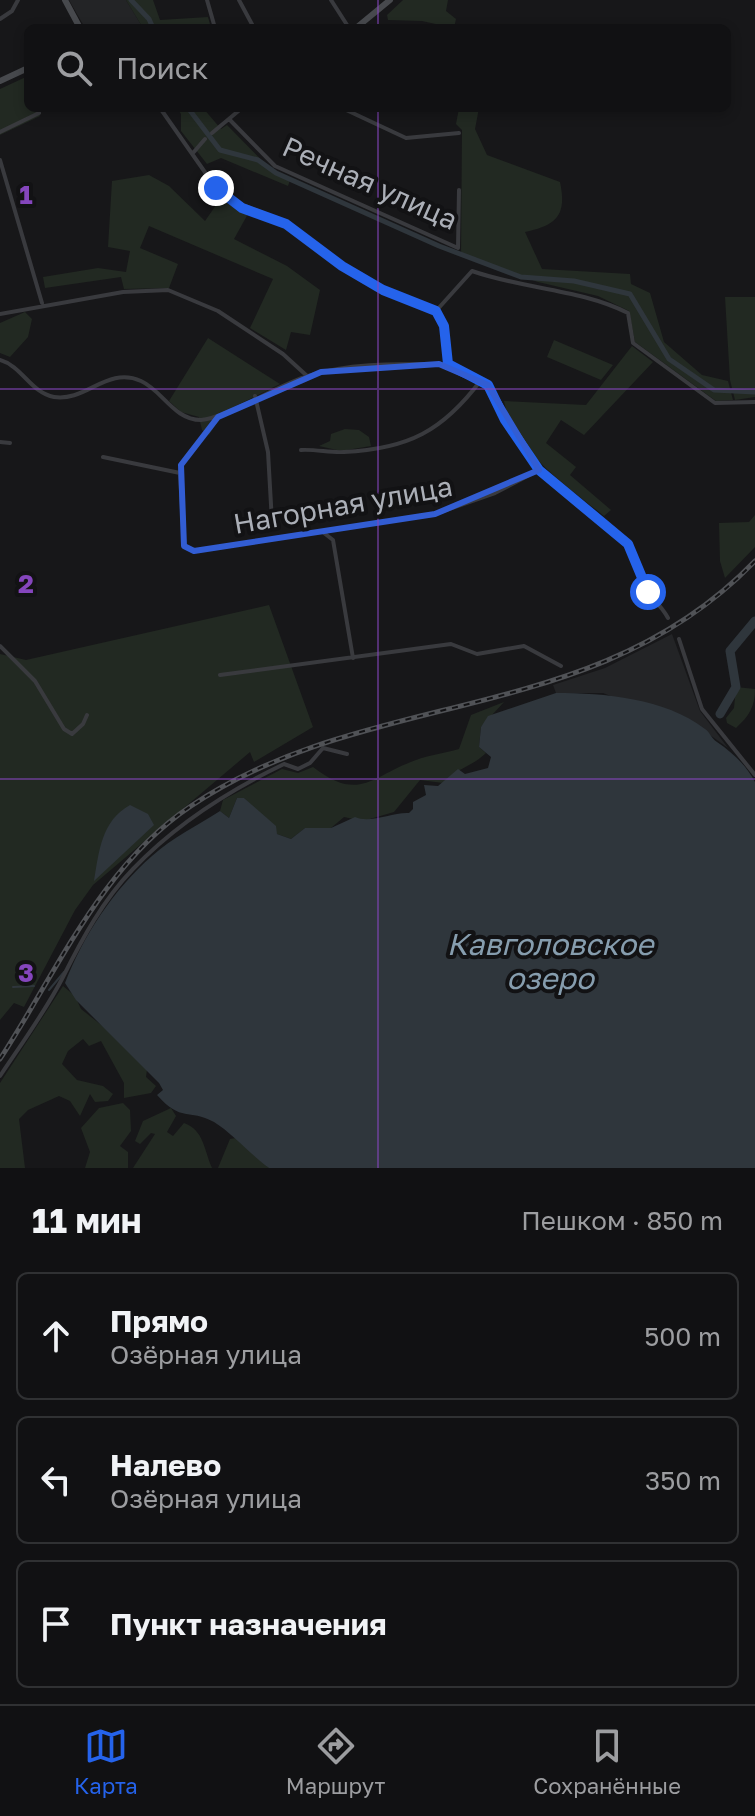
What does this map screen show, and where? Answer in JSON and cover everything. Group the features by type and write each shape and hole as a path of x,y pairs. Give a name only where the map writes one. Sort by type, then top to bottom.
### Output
{"main road":[{"path":"65,0 78,24"},
{"path":"361,24 390,0"},
{"path":"0,81 24,70"}],"street":[{"path":"0,19 12,11 18,0"},
{"path":"207,0 214,24"},
{"path":"239,0 252,24"},
{"path":"331,0 346,24"},
{"path":"163,112 216,188 242,208 286,224 342,266 383,290 436,311 444,326 448,364"},
{"path":"212,133 237,112"},
{"path":"351,112 406,138 459,133"},
{"path":"0,132 39,113"},
{"name":"Речная улица","path":"229,119 275,166 458,248 459,190"},
{"path":"193,153 205,139"},
{"path":"0,160 42,304"},
{"path":"436,311 472,271 531,289 598,298 628,313 633,343 707,399 724,404 755,402"},
{"path":"0,314 42,304 123,292 168,290 218,311 283,354 306,376"},
{"path":"0,360 10,363 40,391 55,397 77,394 100,381 127,378 141,381 180,414 200,420 218,417 255,396 306,376 378,365 448,364 481,380 499,402 505,420 539,470 628,544 640,567 644,587 658,599 668,618"},
{"path":"301,450 340,453 413,441 441,425 481,380"},
{"path":"255,396 268,452 272,522"},
{"path":"103,457 180,473 181,465 218,417"},
{"path":"0,442 10,443"},
{"name":"Нагорная улица","path":"180,473 184,546 194,551 435,514 495,493 539,470"},
{"path":"322,532 333,540 353,659"},
{"path":"679,639 702,709 755,775"},
{"path":"220,675 451,644 477,654 524,646 561,666"},
{"path":"0,646 35,681 64,729 72,734 77,731 87,715"},
{"path":"0,1076 62,980 86,932 132,869 216,801 284,764 298,769 310,763 323,748 347,754"}],"highlighted area":[{"path":"439,364 488,385 539,470 435,514 194,551 184,546 181,465 218,417 321,372"}],"shaded area":[{"path":"69,0 126,0 141,24 83,24"},
{"path":"126,0 153,0 160,20 208,17 210,24 141,24"},
{"path":"403,0 448,0 446,11 456,19 455,24 436,24 388,20 387,15"},
{"path":"24,78 24,112 39,112 40,116 0,135 0,89"},
{"path":"180,112 206,112 221,129 227,125 275,174 290,180 288,186 221,158 207,164 181,131"},
{"path":"458,112 478,112 475,129 487,155 560,182 562,203 557,217 545,226 525,232 542,269 630,274 631,284 650,293 664,342 702,375 728,381 733,400 716,401 635,342 629,311 598,296 538,282 461,255 462,130 456,124"},
{"path":"149,175 169,186 205,221 223,195 249,212 234,239 287,266 320,290 310,335 291,332 286,350 250,328 273,279 149,226 140,248 178,264 169,288 124,289 121,277 45,288 43,277 98,268 126,272 130,251 108,247 112,181"},
{"path":"725,297 755,297 755,397 735,400 730,380"},
{"path":"25,312 32,319 28,337 10,357 0,353 0,323"},
{"path":"208,338 280,384 218,415 220,418 209,435 202,430 199,417 181,412 169,401"},
{"path":"554,340 613,365 601,380 547,357"},
{"path":"632,346 653,362 584,435 561,420 546,443 576,467 570,475 611,510 604,516 559,480 530,451 510,419 504,401 586,405"},
{"path":"345,429 359,430 369,437 371,446 341,451 319,446 330,441 331,434"},
{"path":"755,515 755,547 725,578 720,561 719,523 749,522"},
{"path":"269,605 313,727 254,762 250,752 93,885 75,910 24,1007 14,1003 0,1020 0,654 26,660"},
{"path":"672,634 700,711 728,748 710,735 603,693 556,693 553,685 605,668"},
{"path":"736,687 755,689 750,711 736,728 727,723 726,718 734,708"},
{"path":"504,702 481,727 479,747 486,753 443,783 420,780 394,812 363,821 344,817 331,828 305,828 291,839 277,834 244,798 237,798 229,818 220,811 223,800 282,769 298,773 313,767 329,778 354,785 376,779 421,758 459,749 471,715"},
{"path":"63,986 75,996 81,1009 148,1062 146,1077 156,1086 151,1093 124,1098 124,1083 101,1041 89,1046 83,1039 68,1051 62,1064 77,1080 103,1086 113,1094 108,1101 95,1102 90,1094 80,1116 70,1101 59,1096 28,1110 19,1119 25,1168 0,1168 0,1083"},
{"path":"123,1103 130,1110 131,1131 120,1146 128,1152 128,1168 85,1168 90,1152 81,1128 99,1108"},
{"path":"171,1108 176,1116 167,1132 173,1136 184,1123 196,1130 212,1168 133,1168 155,1134 151,1133 140,1144 135,1141 143,1121"},
{"path":"236,1138 269,1168 218,1168 230,1139"}],"water":[{"name":"Кавголовское озеро","path":"556,693 614,696 672,710 707,730 739,760 755,782 755,1168 269,1168 214,1122 179,1112 166,1104 157,1095 163,1090 159,1083 76,1000 65,983 90,931 138,869 168,843 220,811 229,818 237,798 244,798 276,826 277,834 291,839 305,828 331,828 355,817 367,819 409,813 413,802 426,795 424,785 438,786 458,769 465,774 488,768 491,757 479,747 481,727 488,716"},
{"path":"130,805 148,814 154,825 94,881 107,828"}],"waterway":[{"path":"131,0 151,24"},
{"path":"191,112 220,150 258,160 276,173 439,246 521,277 574,281 630,294 669,359 714,390 755,392"},
{"path":"720,714 736,687 730,651 755,621"},
{"path":"49,990 64,972"},
{"path":"13,987 34,986"}],"railway":[{"path":"0,1059 106,889 159,831 191,806 260,768 332,741 553,680 624,653 692,615 755,561"}],"route":[{"path":"216,188 242,208 286,224 342,266 383,290 430,306 436,311 444,326 448,364 459,367 488,385 499,402 505,420 539,470 628,544 636,556 648,592"}]}
